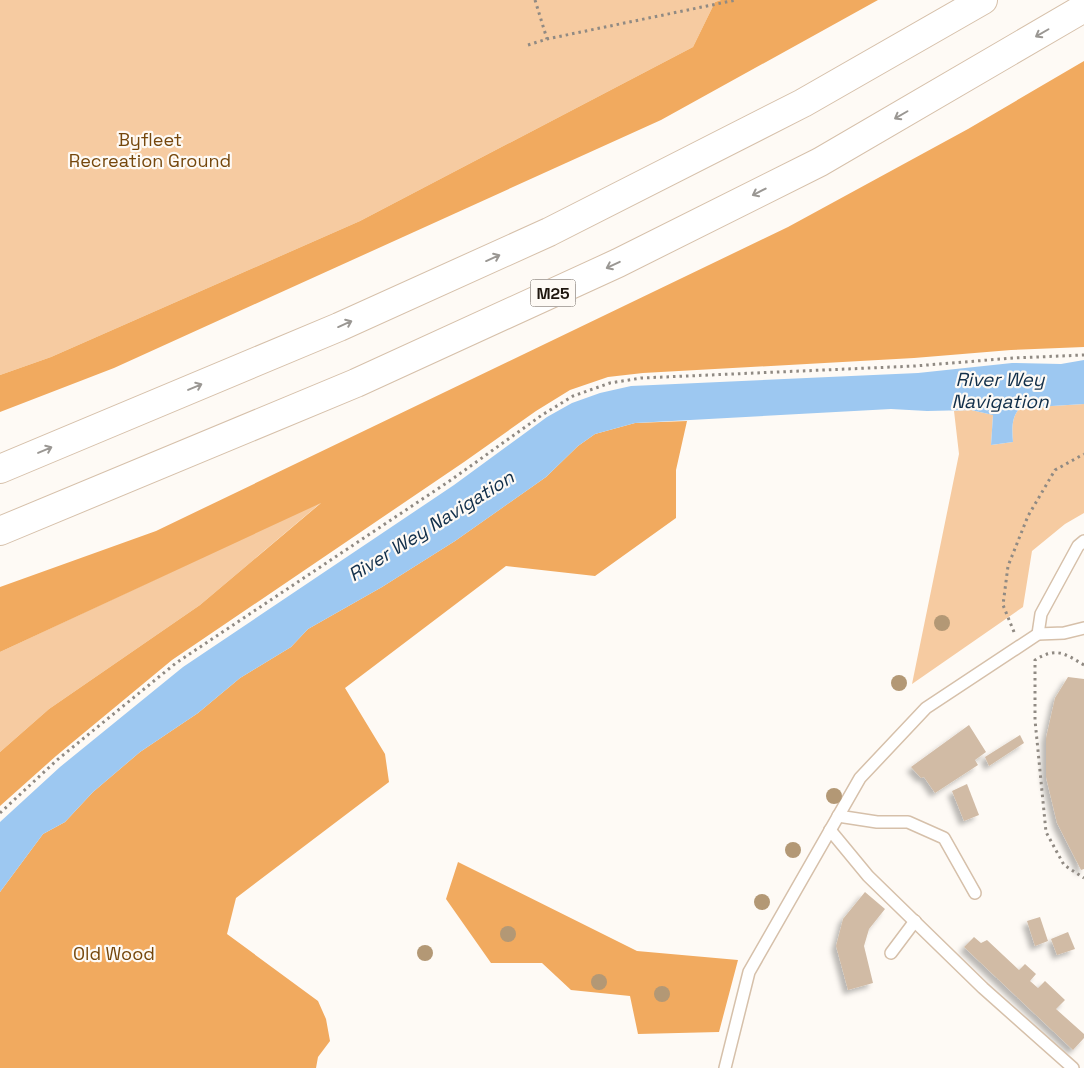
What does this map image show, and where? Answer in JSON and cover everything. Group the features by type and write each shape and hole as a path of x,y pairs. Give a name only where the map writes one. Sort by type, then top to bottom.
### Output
{"highway":[{"path":"0,469 339,327 549,232 803,103 983,0"},
{"name":"M25","path":"0,532 356,383 618,263 820,162 1084,8"}],"lane":[{"path":"1038,634 1041,614 1078,546 1084,541"},
{"path":"725,1068 749,972 860,778 926,708 1038,634 1064,633 1084,628"},
{"path":"838,816 877,822 908,822 944,838 975,893"},
{"path":"830,830 868,876 983,988 1073,1068"},
{"path":"891,953 915,921"}],"path":[{"path":"536,0 547,39"},
{"path":"528,45 547,39 736,0"},
{"path":"0,813 57,760 176,663 451,480 542,415 573,396 610,383 641,378 915,366 1014,358 1084,355"},
{"path":"1084,454 1055,470 1028,516 1008,566 1003,605 1013,631 1035,660 1035,720 1046,832 1064,864 1084,878"},
{"path":"1035,660 1047,653 1064,653 1084,665"}],"green space":[{"name":"Byfleet Recreation Ground","path":"0,0 721,0 715,2 693,47 360,221 51,357 0,375"},
{"path":"721,0 878,0 661,120 114,368 0,412 0,375 51,357 360,221 693,47 715,2"},
{"path":"1084,61 1084,347 643,373 608,377 570,390 536,411 172,660 56,756 0,806 0,752 49,709 200,605 321,503 0,652 0,587 156,531 788,227 968,129"},
{"path":"1084,404 1084,513 1065,524 1032,551 1023,607 912,684 959,454 954,411 971,410 993,415 991,445 1013,442 1012,428 1020,408"},
{"name":"Old Wood","path":"687,421 676,470 676,518 595,576 506,566 345,688 385,754 389,782 236,898 227,934 318,1001 326,1019 330,1041 318,1057 316,1068 0,1068 0,892 43,834 65,822 93,792 140,752 198,713 240,678 291,647 308,629 382,587 455,541 546,477 578,446 595,434 635,423"},
{"path":"323,501 200,605 49,709 0,752 0,652"},
{"path":"458,862 637,951 738,960 719,1032 638,1034 630,996 571,990 542,963 491,963 446,899"}],"water":[{"name":"River Wey Navigation","path":"1084,360 1084,404 1020,408 1012,428 1013,442 991,445 993,415 971,410 927,411 891,409 635,423 595,434 578,446 546,477 455,541 382,587 308,629 291,647 240,678 198,713 140,752 93,792 65,822 43,834 0,892 0,822 60,767 183,667 454,485 547,417 572,403 600,393 631,386 918,373 1012,363 1061,364"}],"building":[{"path":"1068,677 1084,679 1084,869 1081,870 1057,823 1046,777 1046,738 1055,698"},
{"path":"969,725 986,752 975,760 978,765 935,793 924,777 921,778 911,767"},
{"path":"1020,735 1024,743 989,766 985,757"},
{"path":"967,784 979,815 964,821 952,791"},
{"path":"865,892 885,909 869,929 864,946 873,983 848,990 836,946 843,919"},
{"path":"1040,917 1048,941 1035,946 1027,921"},
{"path":"1068,932 1075,949 1057,955 1051,939"},
{"path":"974,937 981,943 987,940 1019,970 1025,964 1036,974 1030,981 1038,988 1045,981 1065,1000 1056,1009 1084,1034 1084,1038 1073,1050 964,947"}]}
